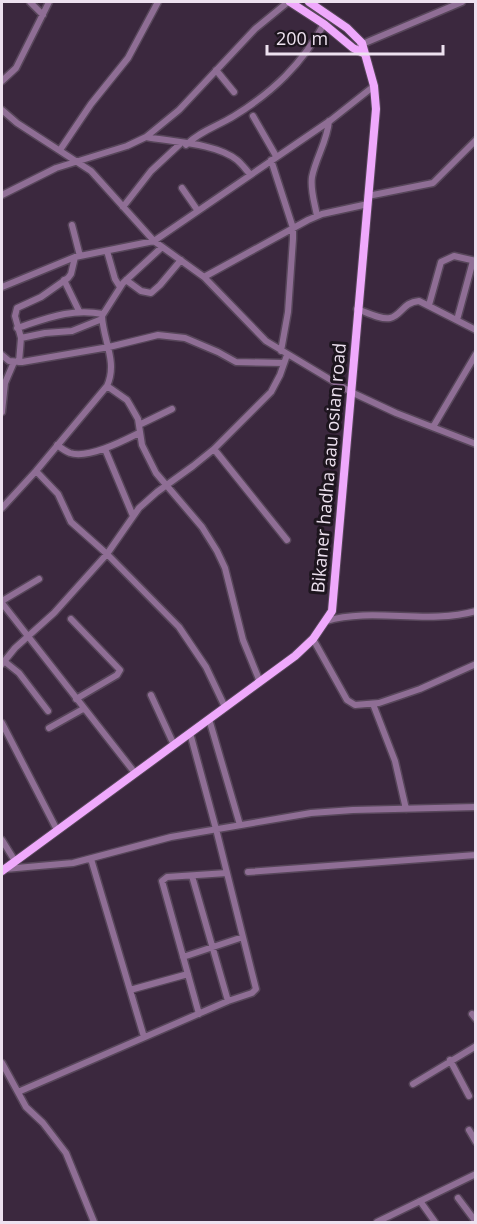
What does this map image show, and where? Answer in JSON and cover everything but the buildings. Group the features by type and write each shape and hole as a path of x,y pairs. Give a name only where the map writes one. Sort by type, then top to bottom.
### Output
{"main road":[{"path":"289,2 363,53"},
{"path":"309,2 347,28 362,44"},
{"name":"Bikaner hadha aau osian road","path":"2,870 295,656 313,639 332,611 357,309 375,128 374,86 362,44"}],"street":[{"path":"30,2 43,15"},
{"path":"2,81 16,68 50,2"},
{"path":"60,150 91,104 128,58 158,2"},
{"path":"2,195 56,168 128,146 146,137 179,110 255,29 289,2"},
{"path":"353,48 462,2"},
{"path":"123,207 151,171 183,144 236,115 280,84 324,24"},
{"path":"216,70 234,92"},
{"path":"2,287 77,257 154,241 329,121 374,86"},
{"path":"2,110 17,123 79,162 98,177 161,248 204,277 266,341 351,392 476,444"},
{"path":"48,711 19,673 3,662 54,613 108,554 133,516 157,492 214,449 271,392 284,363 292,228 274,158 254,116"},
{"path":"317,216 312,179 317,159 328,136 329,121"},
{"path":"146,137 224,152 237,160 250,174"},
{"path":"204,277 317,216 433,183 476,140"},
{"path":"182,188 198,211"},
{"path":"2,412 5,382 16,362 21,338 15,316 17,308 41,297 71,274 77,257 72,225"},
{"path":"21,338 72,331 102,316 126,280 161,248"},
{"path":"107,251 114,279 120,287"},
{"path":"429,305 441,262 454,256 474,261 457,320"},
{"path":"126,280 141,291 151,293 181,260"},
{"path":"64,280 79,311"},
{"path":"357,309 389,319 413,301 418,301 476,330"},
{"path":"17,328 58,314 79,311 102,316"},
{"path":"2,508 107,386 111,377 109,347 102,316"},
{"path":"2,355 16,362 109,347 150,336 171,336 200,344 236,362 284,363"},
{"path":"433,427 476,354"},
{"path":"107,386 127,400 136,412 140,433 156,473 202,526 217,551 225,568 243,640 260,682"},
{"path":"139,425 172,408"},
{"path":"57,445 73,454 105,448 140,433"},
{"path":"105,448 133,516"},
{"path":"214,449 287,540"},
{"path":"36,471 58,494 71,522 108,554 179,627 206,666 225,707"},
{"path":"39,579 2,602 135,773"},
{"path":"326,621 349,616 449,617 476,611"},
{"path":"71,619 120,670 117,675 76,699"},
{"path":"313,639 346,700 356,705 373,704 420,689 476,664"},
{"path":"151,695 174,745"},
{"path":"373,704 395,761 406,809"},
{"path":"49,728 83,708"},
{"path":"209,719 240,825"},
{"path":"2,723 57,830"},
{"path":"18,1092 144,1036 252,993 256,988 190,733"},
{"path":"2,870 43,867 91,859 171,837 311,813 476,807"},
{"path":"2,840 15,861"},
{"path":"248,872 476,855"},
{"path":"91,859 144,1036"},
{"path":"199,1014 162,881 167,878 226,873"},
{"path":"192,876 228,1001"},
{"path":"183,957 243,937"},
{"path":"130,990 188,974"},
{"path":"413,1084 476,1046"},
{"path":"450,1060 469,1096"},
{"path":"2,1063 26,1107 43,1123 66,1153 94,1222"},
{"path":"468,1130 476,1142"},
{"path":"377,1222 476,1174"},
{"path":"459,1198 476,1222"},
{"path":"420,1202 435,1222"},
{"path":"390,1216 394,1222"}]}
